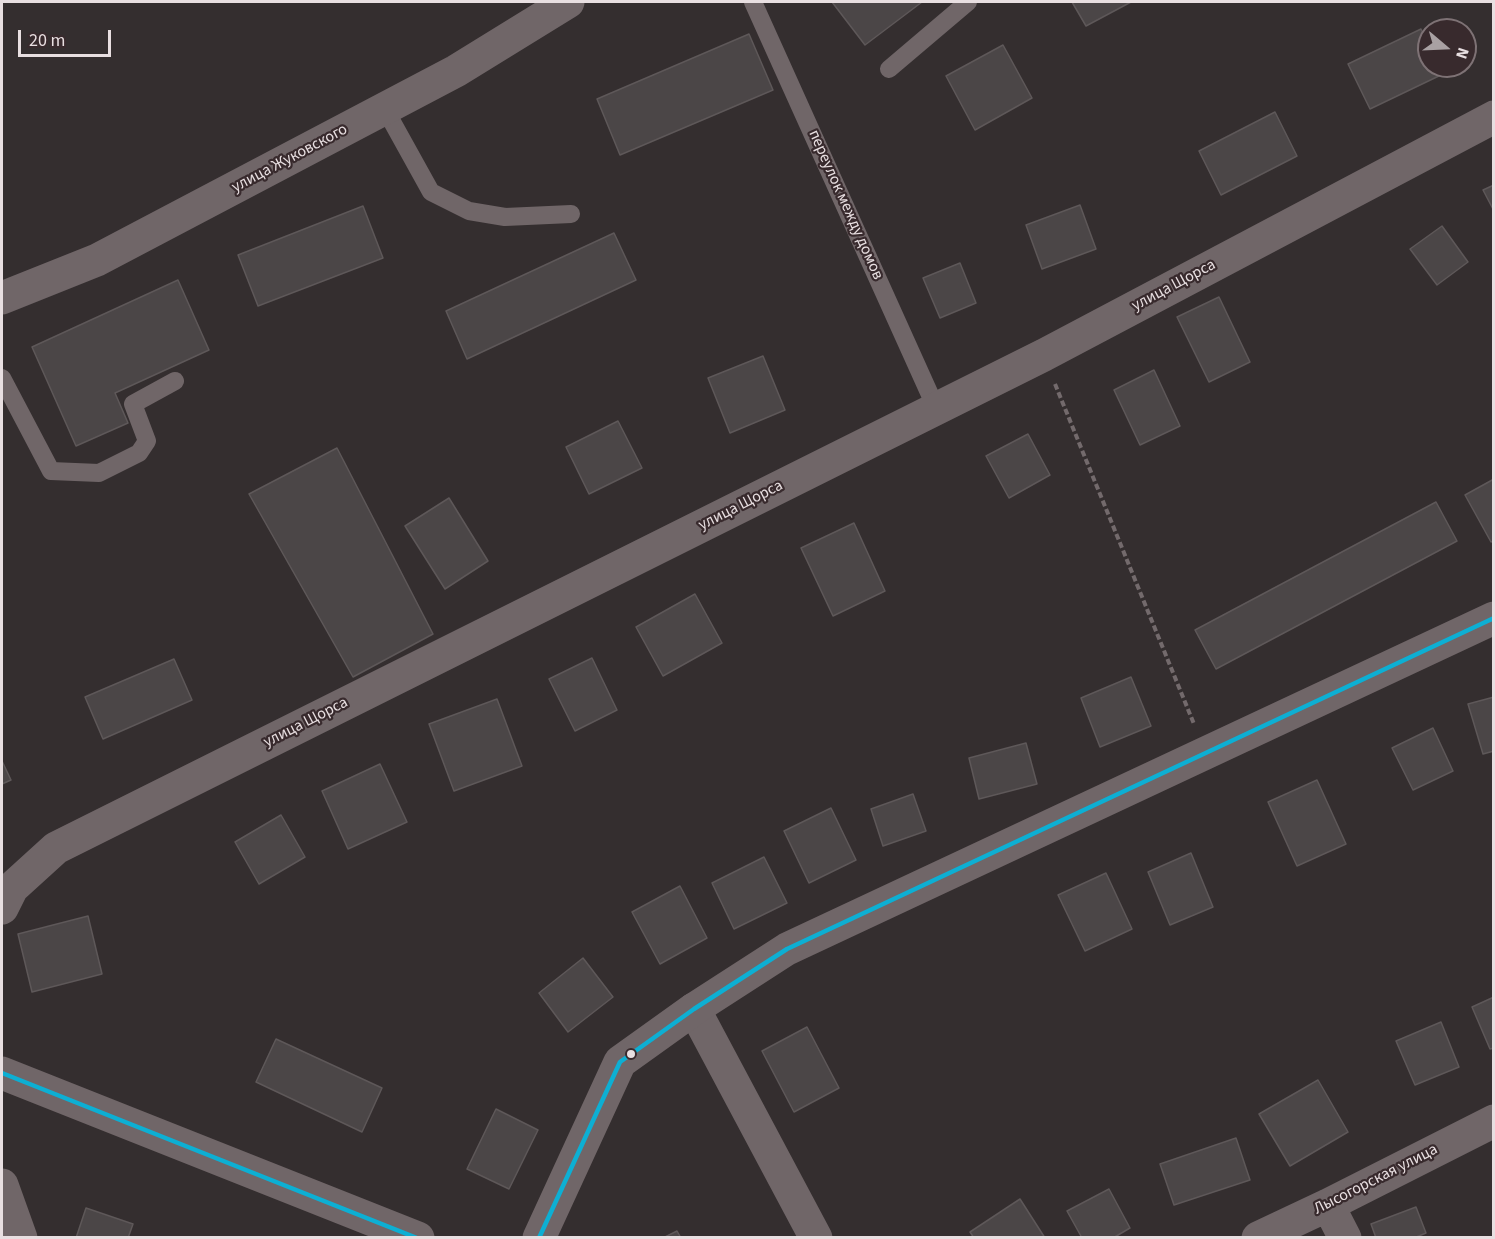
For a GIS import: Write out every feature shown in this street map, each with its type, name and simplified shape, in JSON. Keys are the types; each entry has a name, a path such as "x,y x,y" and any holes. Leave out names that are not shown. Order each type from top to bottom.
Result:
{"street":[{"name":"улица Жуковского","path":"2,298 97,260 456,71 564,3"},
{"name":"улица Щорса","path":"2,908 12,888 57,848 1044,355 1494,117"},
{"path":"539,1238 620,1062 694,1009 787,949 1494,618"},
{"path":"694,1009 816,1238"},
{"path":"2,1072 417,1238"},
{"name":"Лысогорская улица","path":"1258,1238 1494,1122"},
{"path":"2,1185 21,1238"},
{"path":"1328,1205 1345,1238"}],"lane":[{"name":"переулок между домов","path":"753,2 936,408"},
{"path":"889,69 968,2"},
{"path":"386,108 431,192 469,211 505,217 571,214"},
{"path":"2,378 51,471 99,473 139,453 147,441 133,404 175,381"}],"path":[{"path":"1044,355 1206,754"}],"building":[{"path":"832,2 922,2 865,45"},
{"path":"1072,2 1131,2 1086,26"},
{"path":"1417,31 1417,78 1435,78 1370,109 1348,64"},
{"path":"749,34 773,90 620,155 597,99"},
{"path":"1003,45 1032,98 975,130 946,76"},
{"path":"1275,112 1297,156 1221,195 1199,151"},
{"path":"1494,185 1494,211 1483,190"},
{"path":"1080,205 1096,249 1042,269 1026,225"},
{"path":"363,206 383,258 258,306 238,255"},
{"path":"1442,226 1468,262 1437,285 1410,249"},
{"path":"614,233 636,280 467,359 446,311"},
{"path":"960,263 976,303 940,318 923,278"},
{"path":"178,280 209,350 115,393 128,423 76,446 32,347"},
{"path":"1219,297 1250,362 1209,382 1177,317"},
{"path":"763,356 785,410 730,433 708,378"},
{"path":"1154,370 1180,426 1140,445 1114,390"},
{"path":"618,421 642,468 589,494 566,447"},
{"path":"1028,434 1050,475 1009,498 986,456"},
{"path":"337,448 433,634 353,677 249,494"},
{"path":"1494,479 1494,541 1491,542 1465,495"},
{"path":"449,498 488,561 445,589 405,526"},
{"path":"1436,502 1457,541 1216,669 1195,630"},
{"path":"854,523 885,591 833,616 801,548"},
{"path":"695,594 722,643 663,676 636,627"},
{"path":"592,658 617,710 575,731 549,679"},
{"path":"174,659 192,700 103,739 85,697"},
{"path":"1131,677 1151,726 1100,747 1081,698"},
{"path":"1494,697 1494,751 1483,754 1468,704"},
{"path":"497,699 522,766 454,791 429,724"},
{"path":"1433,728 1453,771 1413,790 1392,748"},
{"path":"1026,743 1037,784 979,799 969,758"},
{"path":"2,761 11,780 2,784"},
{"path":"380,764 407,822 348,849 322,791"},
{"path":"1317,780 1346,844 1297,866 1268,802"},
{"path":"913,794 926,831 883,846 871,809"},
{"path":"831,808 856,860 809,883 784,831"},
{"path":"281,815 305,857 259,884 235,842"},
{"path":"1191,853 1213,907 1170,925 1148,872"},
{"path":"764,857 787,903 734,929 712,883"},
{"path":"1106,873 1132,929 1085,951 1058,895"},
{"path":"680,886 707,938 660,964 632,912"},
{"path":"88,916 102,974 32,992 18,934"},
{"path":"583,958 613,997 568,1032 539,993"},
{"path":"1494,997 1494,1048 1490,1049 1472,1007"},
{"path":"1441,1022 1459,1067 1415,1085 1396,1041"},
{"path":"807,1027 839,1088 794,1112 762,1051"},
{"path":"276,1039 382,1088 362,1132 256,1082"},
{"path":"1318,1080 1348,1132 1290,1166 1259,1114"},
{"path":"496,1109 538,1130 509,1189 467,1169"},
{"path":"1236,1138 1250,1180 1174,1205 1160,1164"},
{"path":"1109,1189 1130,1228 1113,1238 1082,1238 1067,1211"},
{"path":"1020,1199 1045,1238 974,1238 970,1232"},
{"path":"1416,1207 1426,1233 1414,1238 1376,1238 1371,1224"},
{"path":"86,1208 133,1224 128,1238 76,1238"},
{"path":"677,1231 681,1238 663,1238"}],"transit line":[{"path":"539,1238 620,1062 694,1009 787,949 1494,618"},
{"path":"2,1073 417,1238"}]}
